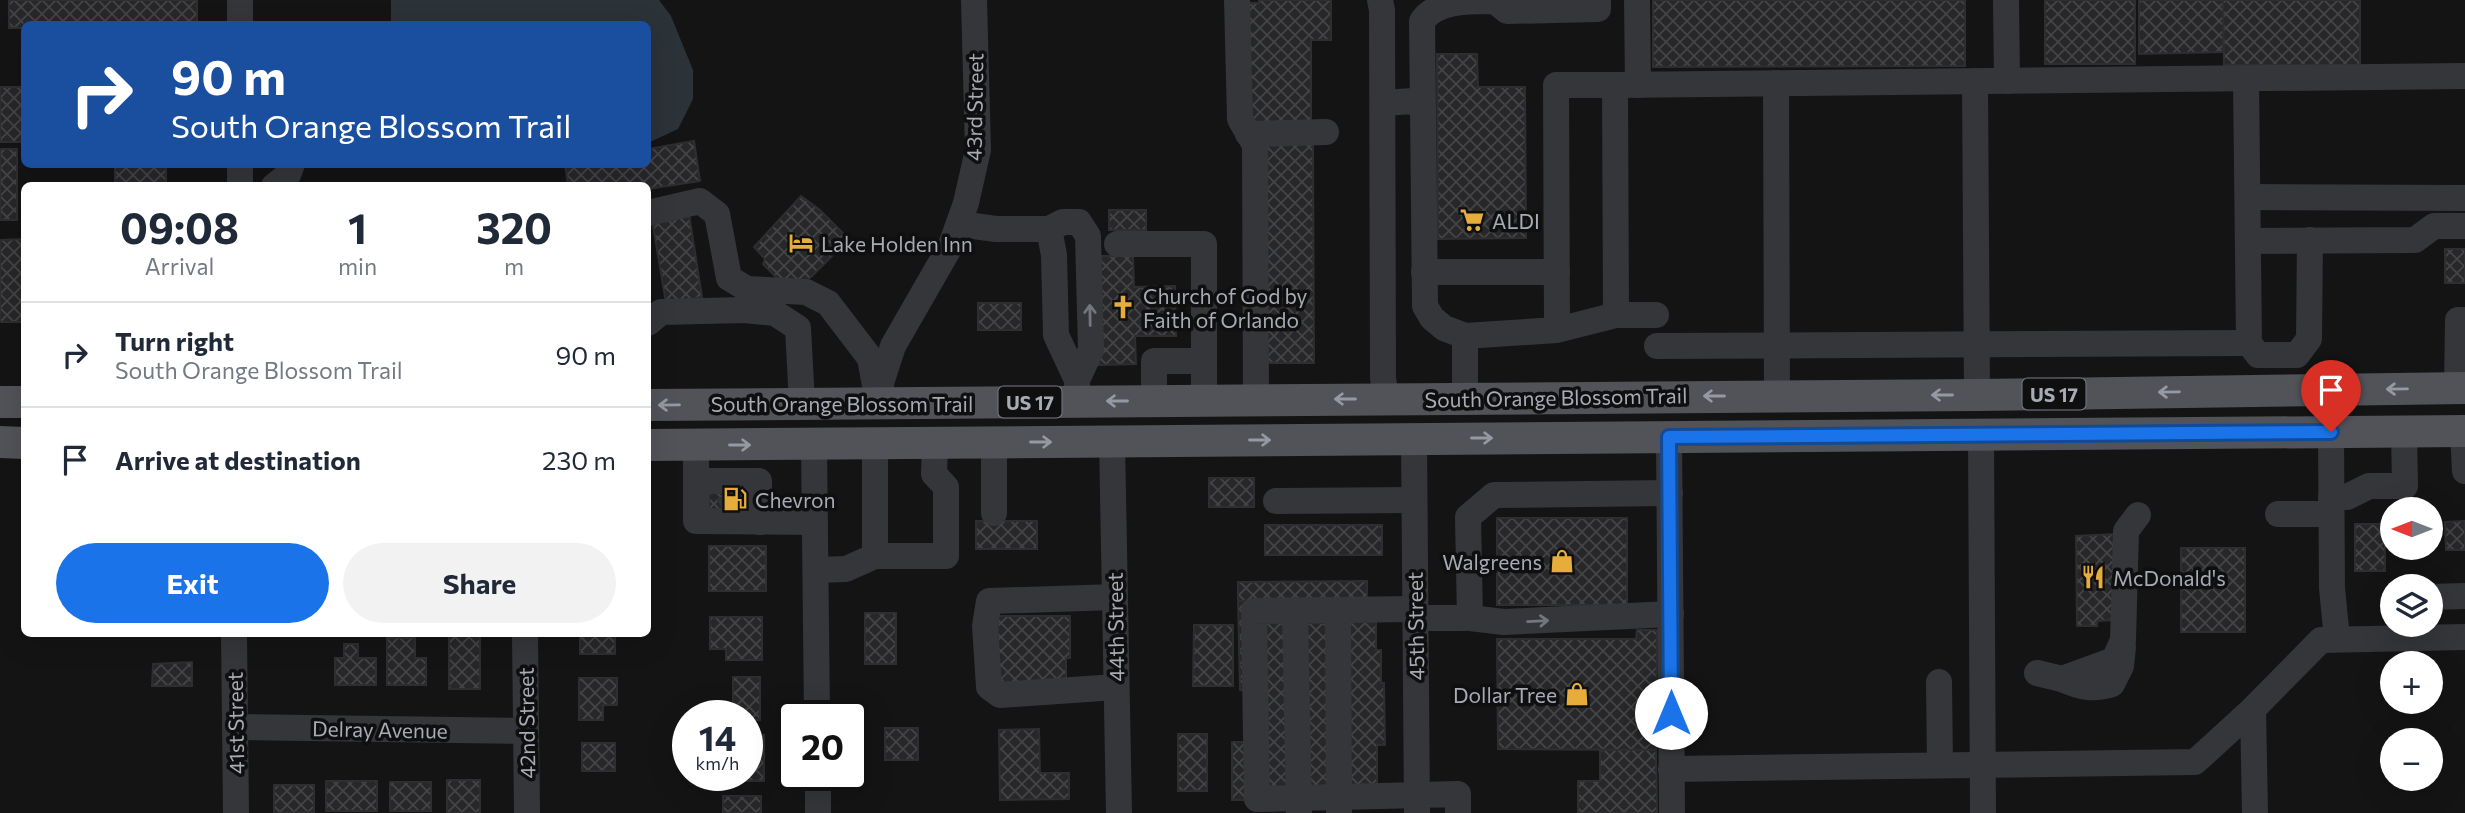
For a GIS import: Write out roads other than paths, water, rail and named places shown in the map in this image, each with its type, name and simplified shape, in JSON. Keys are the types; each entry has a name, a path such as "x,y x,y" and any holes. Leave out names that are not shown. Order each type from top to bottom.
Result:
{"main road":[{"name":"South Orange Blossom Trail","path":"651,405 878,403 1077,391 1154,401 1978,395 2461,388"},
{"path":"1414,438 1446,420 1532,397"},
{"path":"1314,439 1353,430 1374,418 1386,399"},
{"path":"0,402 21,402"},
{"name":"South Orange Blossom Trail","path":"651,444 2464,431"},
{"path":"0,442 21,443"}],"street":[{"path":"240,0 240,21"},
{"name":"43rd Street","path":"878,403 893,346 951,245 966,204 978,150 974,0"},
{"path":"1237,0 1240,119 1255,145 1256,400"},
{"path":"1380,0 1383,103 1383,378 1386,399"},
{"path":"1598,0 1598,9 1545,5 1507,11 1496,0 1446,1 1429,8 1422,21 1425,306 1432,318 1444,328 1465,336 1558,330 1616,315 1656,315"},
{"path":"1616,315 1627,85 1637,0"},
{"path":"2006,0 2007,81"},
{"path":"1558,330 1556,85 2465,76"},
{"path":"2246,78 2249,343 2258,355 2297,355 2309,339 2310,240"},
{"path":"1975,81 1978,395"},
{"path":"1776,83 1777,396"},
{"path":"1383,103 1413,102 1423,110"},
{"path":"1248,134 1326,132"},
{"path":"279,182 288,175 291,168"},
{"path":"2248,197 2465,198"},
{"path":"651,212 700,201 717,214 729,278 747,289 806,292 828,303 866,352 878,403"},
{"path":"959,224 996,229 1049,229 1063,222 1079,222 1088,236 1091,350 1077,391"},
{"path":"2248,241 2415,240 2434,226 2465,226"},
{"path":"1049,229 1054,255 1056,335 1077,391"},
{"path":"1117,244 1203,244 1204,400"},
{"path":"1424,272 1557,272"},
{"path":"651,320 661,312 744,310 775,313 798,328 802,403"},
{"path":"2461,388 2462,325"},
{"path":"1465,336 1465,398"},
{"path":"1657,346 2249,343"},
{"path":"1154,401 1154,361 1204,361"},
{"path":"2464,431 2465,471"},
{"path":"2331,432 2340,588 2337,639"},
{"path":"2278,514 2337,503 2369,486 2405,486 2404,432"},
{"path":"1981,436 1983,813"},
{"path":"1669,437 1672,813"},
{"name":"45th Street","path":"1414,438 1417,804"},
{"name":"44th Street","path":"1112,441 1119,813"},
{"path":"994,442 994,513"},
{"path":"816,570 846,569 875,556 946,556 937,503 935,443"},
{"path":"814,444 817,700"},
{"path":"875,444 875,556"},
{"path":"696,445 732,502 815,522"},
{"path":"1470,618 1468,517 1493,495 1670,494"},
{"path":"1276,501 1414,500"},
{"path":"2049,676 2085,673 2114,660 2123,640 2126,531 2138,515"},
{"path":"2443,597 2465,596"},
{"path":"1115,597 989,601 985,625 989,687 1000,695 1116,687"},
{"path":"1295,610 1298,806"},
{"path":"1338,610 1339,805"},
{"path":"1458,813 1458,794 1417,804 1298,806 1257,799 1254,611 1415,613 1504,622 1671,614"},
{"name":"41st Street","path":"234,637 236,813"},
{"name":"42nd Street","path":"525,637 527,813"},
{"path":"1671,769 2195,762 2253,709 2321,640 2465,637"},
{"path":"1939,682 1940,765"},
{"path":"2253,709 2255,813"},
{"name":"Delray Avenue","path":"235,727 526,731"},
{"path":"818,791 818,813"}],"tunnel":[{"path":"728,493 739,513"}],"place":[{"name":"ALDI","path":"1472,220"},
{"name":"Lake Holden Inn","path":"801,243"},
{"name":"Church of God by Faith of Orlando","path":"1123,307"},
{"name":"Chevron","path":"735,499"},
{"name":"Walgreens","path":"1562,561"},
{"name":"McDonald's","path":"2093,577"},
{"name":"Dollar Tree","path":"1577,694"}]}
